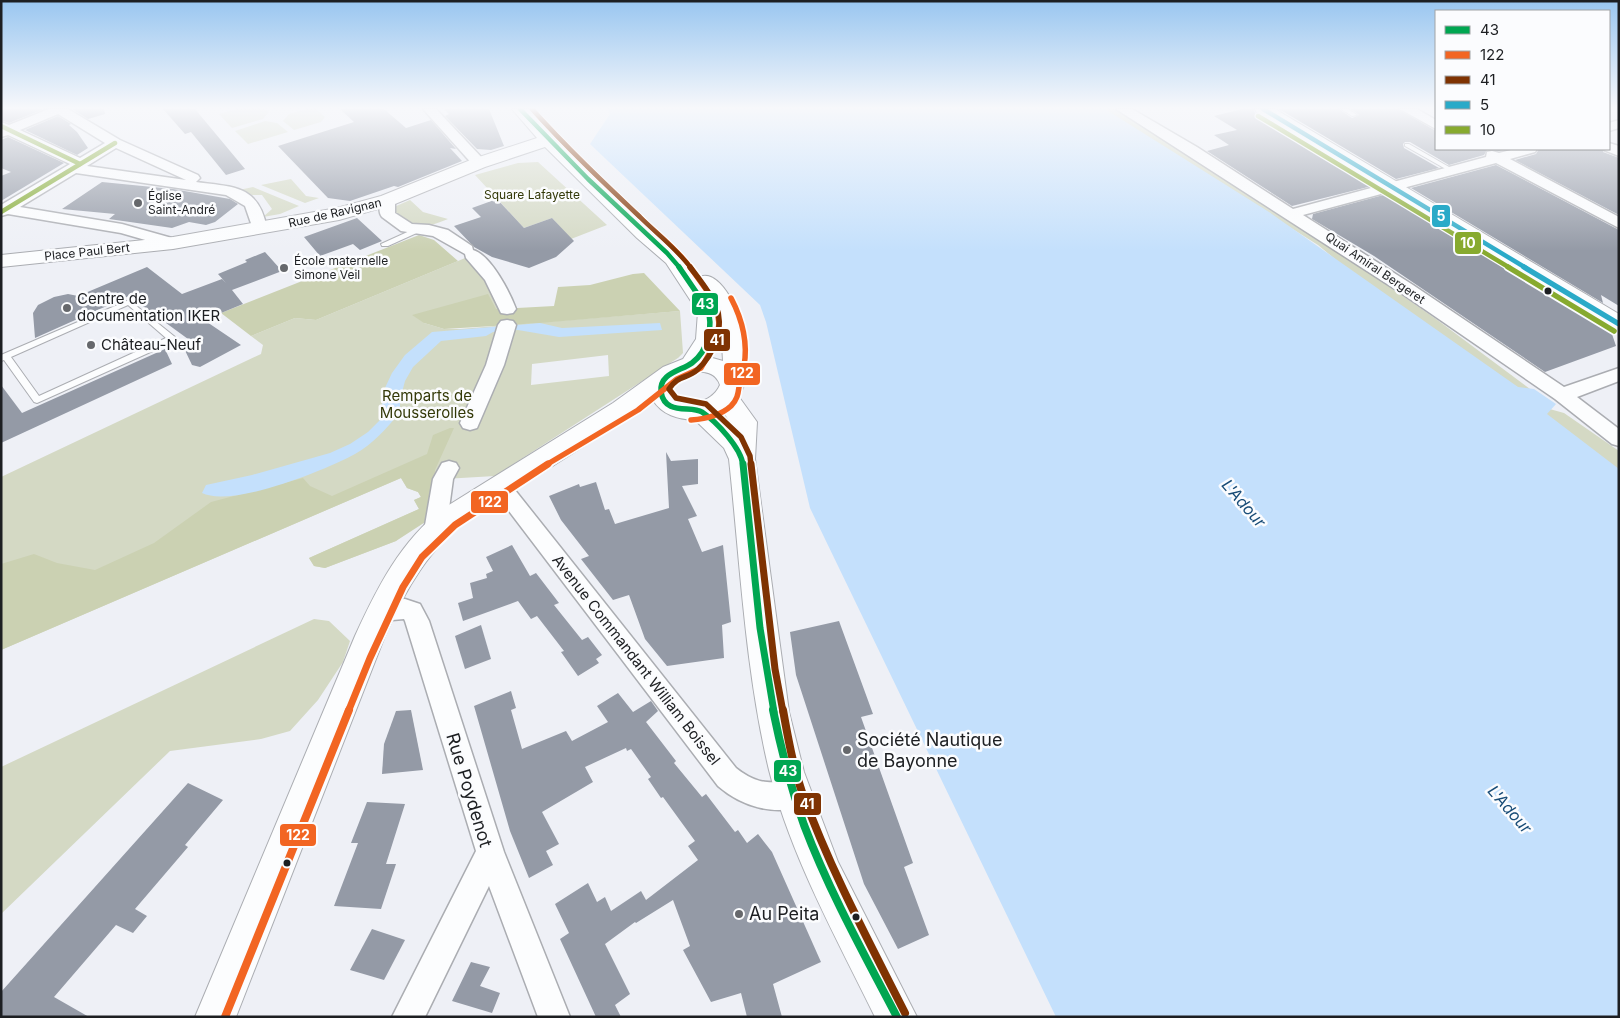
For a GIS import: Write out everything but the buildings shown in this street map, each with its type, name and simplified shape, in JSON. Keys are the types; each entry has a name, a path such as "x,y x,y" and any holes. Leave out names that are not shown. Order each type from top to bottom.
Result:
{"main road":[{"name":"Rue de Ravignan","path":"173,243 339,214 388,200 498,157"},
{"path":"565,157 644,234 674,259 688,281 704,300 709,312 708,339 702,352 691,364"},
{"path":"1342,157 1619,324"},
{"name":"Place Paul Bert","path":"1,261 173,243"},
{"path":"633,403 701,411 715,406 728,389 736,363 731,319 728,309 714,290 694,270 687,264 674,259"},
{"path":"215,1017 329,735 382,611 395,583 415,552 435,530 527,467 633,403 672,371 691,364 701,364 720,369 744,422 742,459 773,712 795,796 825,876 897,1017"},
{"path":"664,378 661,384 662,396 671,406"},
{"path":"701,411 734,443 742,459"}],"street":[{"path":"58,157 77,166 229,190 248,198 256,208 259,229"},
{"path":"4,211 93,157"},
{"path":"145,157 218,189"},
{"path":"473,157 479,163"},
{"name":"Quai Amiral Bergeret","path":"1202,157 1407,289 1562,396 1619,439"},
{"path":"1495,157 1619,223"},
{"path":"1292,214 1503,157"},
{"path":"388,200 387,214 400,226 417,231 439,232 452,237 488,272 502,292 506,322 495,365 470,423"},
{"path":"4,211 122,229 173,243"},
{"path":"1562,396 1619,374"},
{"path":"435,530 444,479 449,468"},
{"name":"Avenue Commandant William Boissel","path":"500,485 727,776 740,788 754,794 771,798 795,796"},
{"name":"Rue Poydenot","path":"382,611 406,609 412,611 417,621 490,852 408,1017"},
{"path":"490,852 554,1017"}],"lane":[{"path":"1428,157 1453,171"},
{"path":"385,244 417,231"},
{"path":"129,302 172,339 37,400 4,357 129,302"}],"green space":[{"path":"1178,157 1191,157 1322,240 1436,319 1530,389 1521,389 1505,380 1347,269 1318,245"},
{"name":"Square Lafayette","path":"538,162 607,225 571,239 552,218 524,228 475,175 518,163"},
{"path":"291,179 306,196 319,198 305,203 261,185"},
{"path":"253,187 299,206 280,214 263,217 272,209 262,195 252,195 239,190"},
{"path":"410,200 423,212 448,219 430,225 419,226 413,225 391,213 394,207"},
{"path":"419,235 434,240 458,261 316,320 295,318 251,336 221,313"},
{"name":"Remparts de Mousserolles","path":"470,256 476,262 502,309 424,323 444,329 460,329 680,311 683,353 495,476 444,479 396,541 325,568 314,566 309,558 419,509 414,500 421,497 418,492 407,488 401,478 1,650 1,477 261,354 263,345 251,336 295,318 316,320","holes":["608,355 609,376 531,385 532,364"]},
{"path":"644,273 680,311 444,329 424,323 412,315 488,294 496,309 554,306 558,287 590,285"},
{"path":"1546,408 1564,413 1619,451 1619,473 1546,417"},
{"path":"454,428 435,470 433,517 396,541 325,568 314,566 309,558 419,509 414,500 421,497 418,492 407,488 401,478 1,650 1,564 34,554 57,563 95,570 154,543 211,502 303,478 310,486 332,496 427,454 433,435"},
{"path":"314,619 329,621 350,641 343,662 318,700 290,731 261,739 170,751 1,914 1,767"}],"water":[{"name":"L'Adour","path":"603,157 1181,157 1269,212 1518,387 1534,389 1556,404 1547,414 1619,469 1619,1017 1056,1017 810,508 766,322 760,305"},
{"path":"540,323 562,328 660,323 662,330 559,337 518,330 493,332 486,336 441,341 413,367 405,381 400,400 400,412 362,450 323,469 279,485 234,495 216,496 202,493 206,485 252,475 330,453 350,444 368,432 380,420 384,390 392,373 405,355 432,332"}],"transit line":[{"path":"64,157 80,164"},
{"path":"1,212 93,157"},
{"name":"43","path":"566,157 635,225 674,260 710,315 710,330 702,352 692,363 674,371 665,379 661,387 662,395 667,403 674,408 701,411 734,443 742,459 766,670 783,753 794,794 827,880 897,1017"},
{"name":"122","path":"225,1017 370,658 403,587 422,557 455,525 532,474 638,410 677,379 701,368 716,342 719,324 717,309 710,295 681,254 650,227 577,157"},
{"name":"41","path":"577,157 650,227 680,253 717,308 719,324 717,340 709,356 696,371 674,381 669,389 676,398 706,404 741,437 750,456 775,669 791,751 802,791 836,876 905,1013"},
{"name":"10","path":"1325,157 1614,331"},
{"name":"5","path":"1342,157 1619,324"},
{"name":"122","path":"691,420 712,417 724,411 730,407 739,394 745,358 745,340 741,322 731,298"}],"place":[{"name":"Église Saint-André","path":"138,203"},
{"name":"École maternelle Simone Veil","path":"284,268"},
{"name":"Centre de documentation IKER","path":"67,308"},
{"name":"Château-Neuf","path":"91,345"},
{"name":"Société Nautique de Bayonne","path":"847,750"},
{"name":"Au Peita","path":"739,914"}]}
